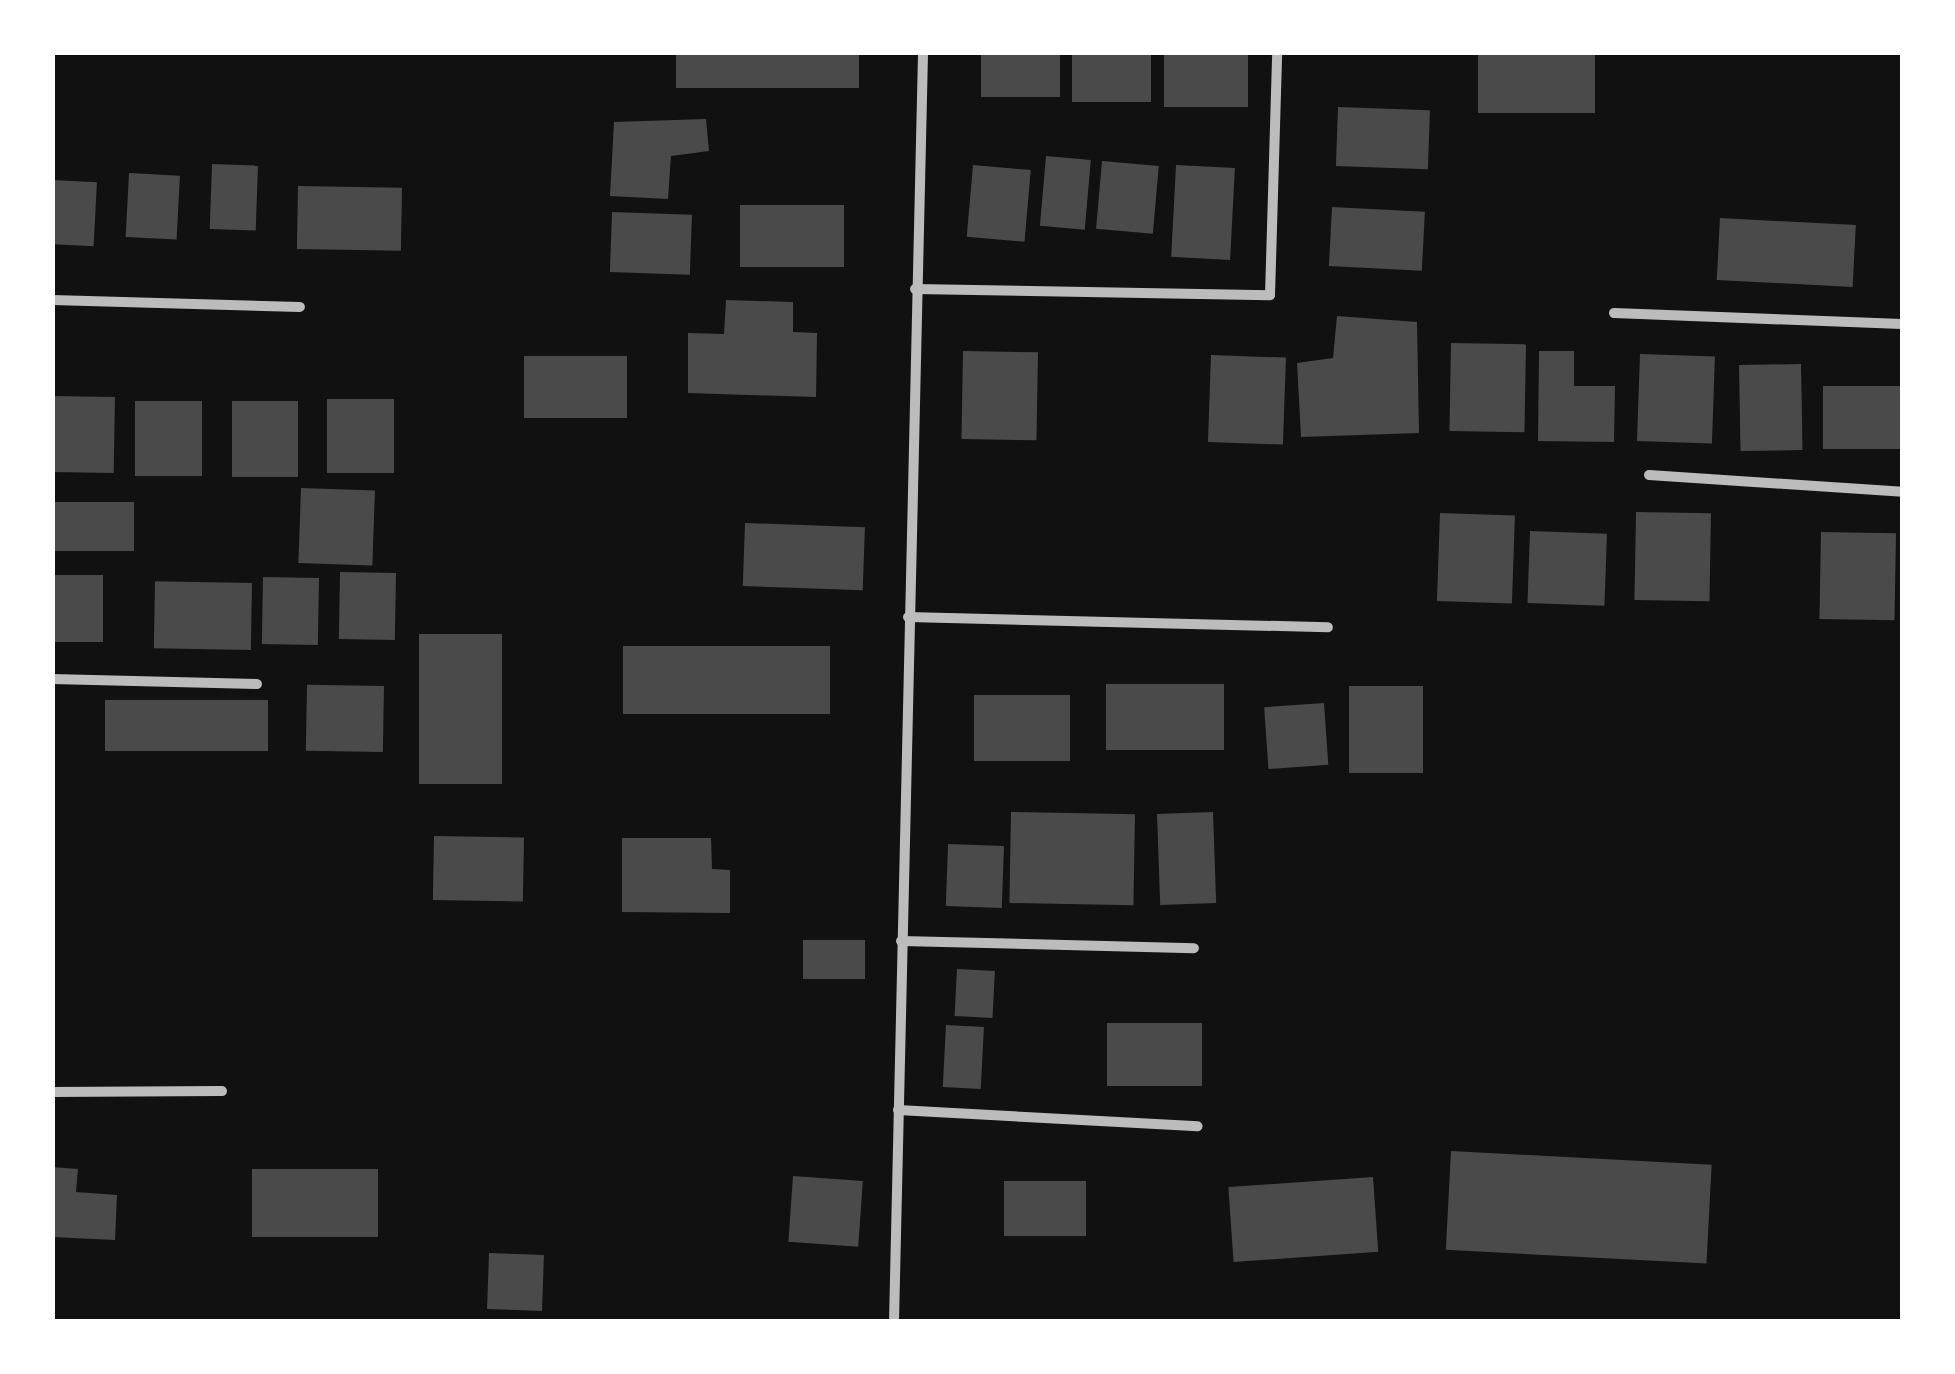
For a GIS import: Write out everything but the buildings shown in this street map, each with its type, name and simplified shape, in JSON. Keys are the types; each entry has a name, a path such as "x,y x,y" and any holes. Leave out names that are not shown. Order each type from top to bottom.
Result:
{"street":[{"path":"894,1322 923,52"},
{"path":"915,289 1270,295 1278,52"},
{"path":"52,300 300,307"},
{"path":"1614,313 1902,324"},
{"path":"1649,475 1902,492"},
{"path":"908,618 1328,627"},
{"path":"52,679 258,684"},
{"path":"901,940 1194,948"},
{"path":"52,1092 222,1091"},
{"path":"898,1110 1198,1126"}]}
